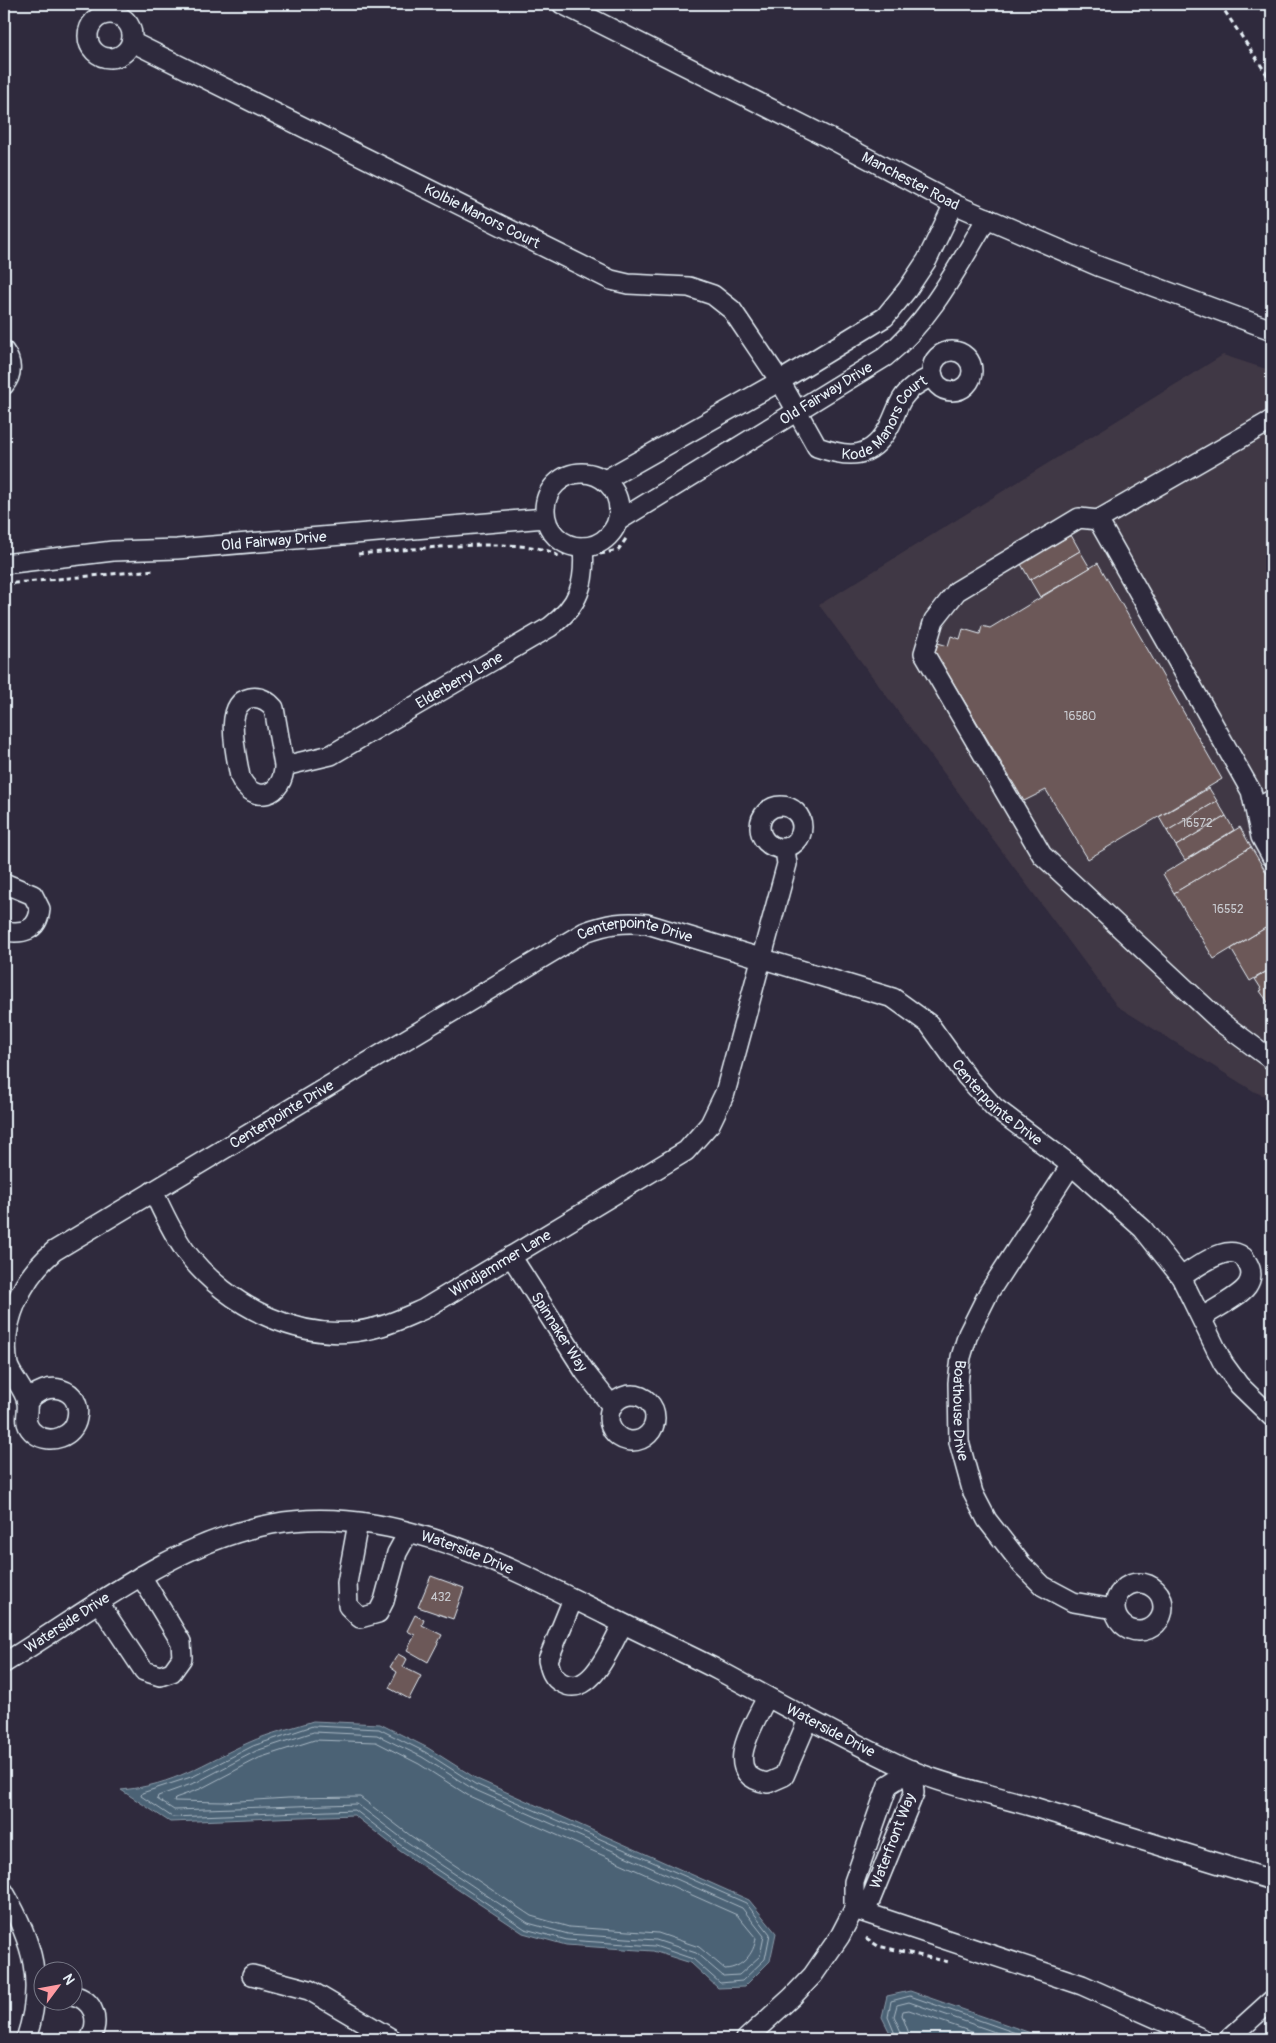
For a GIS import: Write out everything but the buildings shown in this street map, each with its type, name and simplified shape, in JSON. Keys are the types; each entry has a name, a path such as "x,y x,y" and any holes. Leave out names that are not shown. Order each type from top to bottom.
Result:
{"street":[{"name":"Manchester Road","path":"562,4 835,141 954,204 1153,287 1272,330"},
{"name":"Kolbie Manors Court","path":"132,42 611,280 628,284 689,287 714,296 732,310 780,381 795,411"},
{"path":"605,480 780,381 885,318 927,260 954,204"},
{"name":"Old Fairway Drive","path":"584,547 602,542 612,533 618,522 885,357 901,343 937,302 987,218"},
{"path":"4,352 11,367 10,375 4,385"},
{"name":"Kode Manors Court","path":"795,411 817,447 852,456 863,453 877,444 889,427 902,398 918,383 933,376"},
{"path":"1272,420 1098,520 1079,518 957,591 934,620 924,653 1042,855 1222,1023 1272,1060"},
{"path":"584,547 571,546 559,540 550,530 545,518 547,496 554,484 564,477 577,472 594,474 605,480 614,490 619,502 618,522"},
{"name":"Old Fairway Drive","path":"4,564 113,551 177,549 545,518"},
{"path":"1098,520 1251,791 1261,837 1272,856"},
{"name":"Elderberry Lane","path":"284,766 330,755 550,627 573,607 578,596 585,562 584,547"},
{"path":"251,698 262,698 274,708 284,766 284,778 281,785 268,794 255,794 243,784 240,777 233,725 238,706 243,701 251,698"},
{"path":"1255,809 1272,800"},
{"name":"Windjammer Lane","path":"153,1191 186,1252 224,1289 246,1305 272,1319 313,1331 344,1332 373,1329 396,1322 424,1309 686,1151 710,1124 726,1093 787,864 785,849"},
{"path":"4,883 33,895 40,909 35,925 29,930 22,933 4,931"},
{"name":"Centerpointe Drive","path":"28,1403 8,1366 5,1342 14,1302 23,1283 39,1264 54,1251 585,932 614,923 627,922 647,924 893,998 910,1008 929,1024 967,1077 989,1102 1011,1122 1071,1165 1143,1229 1181,1277 1223,1363 1238,1385 1272,1417"},
{"name":"Boathouse Drive","path":"1071,1165 982,1305 968,1334 958,1384 957,1414 959,1442 973,1493 987,1520 1022,1565 1043,1586 1073,1602 1114,1609"},
{"path":"1181,1277 1229,1252 1236,1253 1248,1262 1251,1272 1248,1286 1202,1318"},
{"name":"Spinnaker Way","path":"511,1256 585,1372 611,1405"},
{"name":"Waterside Drive","path":"4,1663 141,1576 208,1541 274,1524 333,1520 358,1522 468,1550 573,1599 767,1697 808,1720 912,1770 1272,1880"},
{"name":"Waterside Drive","path":"358,1522 347,1583 348,1606 360,1618 378,1613 384,1601 395,1560 408,1534"},
{"path":"99,1603 144,1671 160,1676 172,1672 182,1658 181,1642 141,1576"},
{"path":"573,1599 550,1651 548,1660 554,1676 566,1685 575,1686 591,1679 623,1624"},
{"path":"767,1697 742,1754 745,1770 752,1778 768,1783 784,1776 808,1720"},
{"name":"Waterfront Way","path":"746,2039 813,1975 840,1936 854,1909 854,1882 888,1785 912,1770 914,1793 869,1903 854,1909"},
{"path":"4,1892 18,1916 33,1960"},
{"path":"854,1909 1082,1985 1202,2039"},
{"path":"252,1975 309,1990 392,2039"},
{"path":"82,2000 88,2003 94,2010 95,2030 90,2039"},
{"path":"1229,2039 1272,2000"},
{"path":"26,2039 35,2010"}],"path":[{"path":"4,7 10,4"},
{"path":"1220,4 1272,82"},
{"path":"351,554 511,546 538,547 550,550 558,556"},
{"path":"4,584 160,569"},
{"path":"779,2036 784,2039"}],"shaded area":[{"path":"1223,355 1272,371 1272,1099 1255,1092 1117,1006 819,605"}],"water":[{"path":"313,1721 380,1724 428,1748 477,1779 749,1900 776,1933 770,1961 744,1987 718,1988 691,1963 653,1951 566,1945 523,1933 400,1851 354,1815 170,1822 121,1790 173,1778 258,1739"},
{"path":"910,1991 1048,2039 893,2039 882,2017 887,1996"}]}
